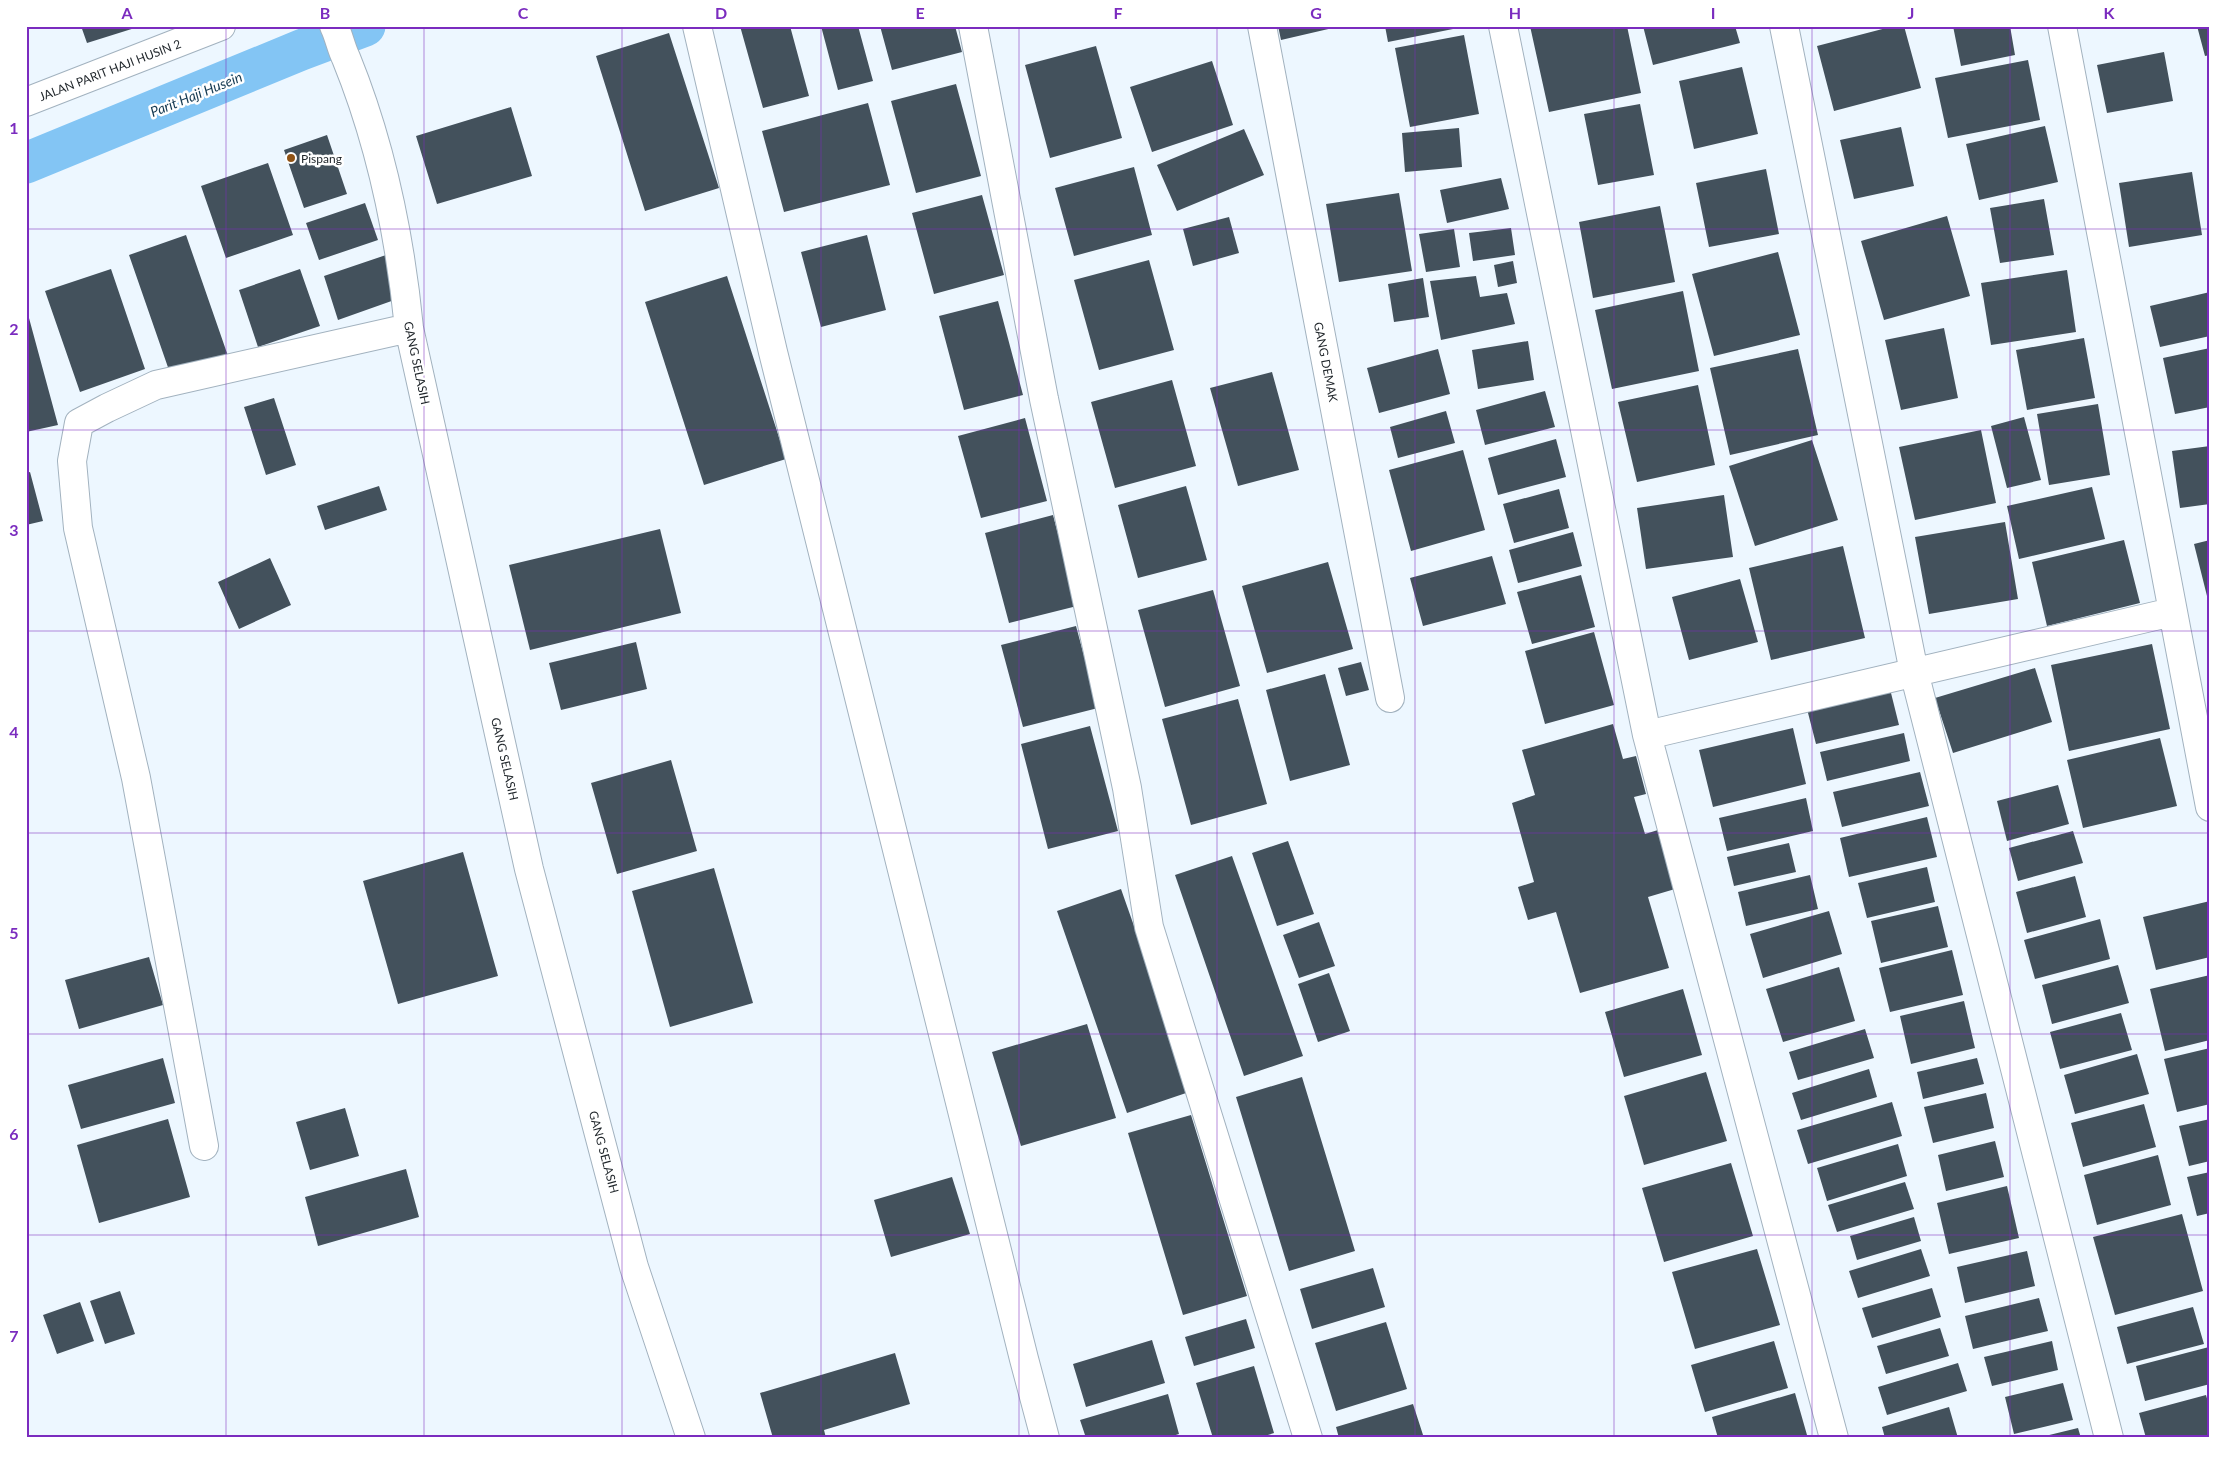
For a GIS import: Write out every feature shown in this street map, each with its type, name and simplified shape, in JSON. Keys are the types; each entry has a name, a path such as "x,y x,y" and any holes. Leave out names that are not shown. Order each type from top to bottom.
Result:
{"street":[{"name":"JALAN PARIT HAJI HUSIN 2","path":"26,102 194,31 221,26"},
{"name":"GANG SELASIH","path":"334,26 366,108 380,164 403,268 409,328 530,868 634,1267 691,1438"},
{"path":"697,26 773,352 1043,1428"},
{"path":"973,26 1044,399 1127,788 1149,927 1308,1438"},
{"name":"GANG DEMAK","path":"1262,26 1390,698"},
{"path":"1503,26 1647,735 1834,1438"},
{"path":"1784,26 1914,672 2108,1438"},
{"path":"2062,26 2210,807"},
{"path":"204,1146 136,778 78,528 72,461 79,423 156,385 409,328"},
{"path":"1647,735 2172,612"}],"building":[{"path":"81,26 138,26 138,27 87,43"},
{"path":"740,26 790,26 809,96 763,108"},
{"path":"821,26 858,26 873,81 838,90"},
{"path":"880,26 955,26 962,52 892,70"},
{"path":"1278,26 1336,26 1337,27 1281,40"},
{"path":"1385,26 1463,26 1463,27 1388,42"},
{"path":"1530,26 1627,26 1641,93 1549,112"},
{"path":"1643,26 1735,26 1740,43 1653,65"},
{"path":"1894,26 1904,26 1921,88 1834,111 1817,46"},
{"path":"1953,26 2010,26 2015,55 1961,66"},
{"path":"2197,26 2210,26 2210,55 2205,56"},
{"path":"669,33 719,188 645,211 596,56"},
{"path":"1464,35 1479,114 1410,127 1395,48"},
{"path":"1096,46 1122,138 1050,158 1025,65"},
{"path":"2164,52 2173,101 2107,113 2097,65"},
{"path":"2028,60 2040,120 1948,138 1935,78"},
{"path":"1212,61 1233,125 1152,152 1130,87"},
{"path":"1742,67 1758,134 1694,149 1679,81"},
{"path":"956,84 981,176 916,193 891,101"},
{"path":"868,103 890,185 784,212 762,131"},
{"path":"1640,104 1654,175 1598,185 1584,114"},
{"path":"511,107 532,176 437,204 416,136"},
{"path":"2045,126 2058,182 1979,200 1966,144"},
{"path":"1901,127 1914,186 1854,199 1840,140"},
{"path":"1459,128 1462,167 1405,172 1402,133"},
{"path":"1244,129 1264,175 1177,211 1157,165"},
{"path":"327,135 347,194 304,208 284,150"},
{"path":"268,163 293,235 226,258 201,186"},
{"path":"1134,167 1152,235 1074,256 1055,188"},
{"path":"1766,169 1779,234 1709,247 1696,183"},
{"path":"2192,172 2202,235 2129,247 2119,183"},
{"path":"1501,178 1509,209 1447,223 1440,190"},
{"path":"1399,193 1412,271 1339,282 1326,204"},
{"path":"982,195 1004,275 934,294 912,213"},
{"path":"2044,199 2054,255 2000,263 1990,208"},
{"path":"365,203 378,240 319,260 306,223"},
{"path":"1660,206 1675,282 1593,298 1579,222"},
{"path":"1947,216 1970,296 1884,320 1861,241"},
{"path":"1229,217 1239,253 1193,266 1183,229"},
{"path":"1511,228 1515,255 1473,261 1469,233"},
{"path":"1454,229 1460,267 1426,272 1419,234"},
{"path":"186,235 228,356 171,376 129,255"},
{"path":"867,235 886,310 821,327 801,252"},
{"path":"1778,252 1800,335 1714,356 1692,274"},
{"path":"386,255 400,298 338,320 324,276"},
{"path":"1149,260 1174,350 1099,370 1074,280"},
{"path":"1513,261 1517,283 1498,287 1494,265"},
{"path":"111,269 145,369 80,392 45,291"},
{"path":"300,269 320,326 258,347 239,290"},
{"path":"2067,270 2076,332 1991,345 1981,283"},
{"path":"727,276 786,459 704,485 645,302"},
{"path":"1476,276 1480,297 1507,293 1515,324 1441,340 1430,281"},
{"path":"1423,278 1429,317 1394,322 1388,284"},
{"path":"1683,291 1699,371 1612,389 1595,310"},
{"path":"2210,292 2210,336 2160,347 2150,306"},
{"path":"998,301 1023,395 964,410 939,316"},
{"path":"26,307 58,425 26,432"},
{"path":"1944,328 1958,398 1901,410 1885,340"},
{"path":"2084,338 2095,398 2027,410 2016,350"},
{"path":"1528,341 1534,380 1478,389 1472,350"},
{"path":"2210,348 2210,407 2175,414 2163,358"},
{"path":"1438,349 1450,394 1379,413 1367,368"},
{"path":"1798,349 1818,435 1730,455 1710,368"},
{"path":"1272,372 1299,470 1238,486 1210,388"},
{"path":"1172,380 1196,466 1115,488 1091,402"},
{"path":"1698,385 1715,465 1637,482 1618,402"},
{"path":"1545,391 1555,427 1485,445 1476,410"},
{"path":"274,398 296,465 266,475 244,407"},
{"path":"2098,404 2110,475 2049,485 2037,414"},
{"path":"1446,411 1455,443 1398,458 1390,427"},
{"path":"2024,417 2041,480 2007,488 1991,426"},
{"path":"1025,418 1047,501 981,518 958,436"},
{"path":"1981,430 1996,503 1915,520 1899,447"},
{"path":"1556,439 1566,477 1498,495 1488,458"},
{"path":"1812,440 1838,520 1755,546 1729,466"},
{"path":"2210,446 2210,504 2180,508 2172,451"},
{"path":"1463,450 1485,530 1411,551 1389,470"},
{"path":"30,472 43,521 26,525 26,473"},
{"path":"379,486 387,510 325,530 317,506"},
{"path":"1186,486 1207,560 1138,578 1118,505"},
{"path":"2092,487 2105,539 2019,559 2007,506"},
{"path":"1559,489 1569,528 1514,543 1503,504"},
{"path":"1724,495 1733,557 1646,569 1637,508"},
{"path":"1053,515 1077,606 1009,623 985,533"},
{"path":"2005,522 2018,599 1929,614 1915,537"},
{"path":"660,529 681,613 530,650 509,565"},
{"path":"1573,532 1582,566 1518,583 1509,550"},
{"path":"2124,540 2140,603 2047,626 2032,562"},
{"path":"2210,540 2210,603 2209,604 2194,544"},
{"path":"1843,546 1865,638 1771,660 1749,568"},
{"path":"1492,556 1506,604 1423,626 1410,578"},
{"path":"270,558 291,605 239,629 218,582"},
{"path":"1328,562 1353,649 1267,673 1242,586"},
{"path":"1581,575 1595,627 1532,644 1517,592"},
{"path":"1740,579 1758,642 1689,660 1672,597"},
{"path":"1213,590 1240,686 1165,707 1138,610"},
{"path":"1076,626 1098,708 1023,727 1001,645"},
{"path":"1594,632 1614,705 1545,724 1525,651"},
{"path":"636,642 647,689 561,710 549,663"},
{"path":"2152,644 2170,729 2069,751 2051,665"},
{"path":"1361,662 1369,690 1346,696 1338,668"},
{"path":"2035,668 2052,722 1953,753 1935,698"},
{"path":"1325,674 1350,765 1290,781 1266,690"},
{"path":"1890,689 1899,725 1816,744 1807,709"},
{"path":"1238,699 1267,804 1191,825 1162,719"},
{"path":"1613,724 1623,759 1636,756 1646,794 1634,797 1645,834 1658,830 1675,889 1648,897 1669,968 1580,993 1556,912 1528,920 1518,887 1534,882 1512,803 1535,795 1522,750"},
{"path":"1090,726 1118,831 1048,849 1021,744"},
{"path":"1793,728 1806,784 1713,807 1699,750"},
{"path":"1904,733 1910,761 1827,781 1820,752"},
{"path":"2160,738 2177,806 2083,828 2067,760"},
{"path":"671,760 697,851 617,874 591,783"},
{"path":"1920,772 1929,806 1842,827 1833,792"},
{"path":"2058,785 2069,824 2007,841 1997,801"},
{"path":"1806,798 1813,831 1727,851 1719,818"},
{"path":"1927,817 1937,857 1849,877 1840,838"},
{"path":"2073,831 2083,863 2018,881 2009,848"},
{"path":"1288,841 1314,914 1277,926 1252,853"},
{"path":"1789,843 1796,872 1734,886 1727,857"},
{"path":"463,852 498,976 398,1004 363,881"},
{"path":"1232,856 1303,1056 1244,1076 1175,875"},
{"path":"1927,867 1935,902 1867,918 1858,883"},
{"path":"714,868 753,1003 670,1027 632,891"},
{"path":"1810,875 1818,909 1746,926 1738,892"},
{"path":"2075,876 2086,917 2027,933 2016,892"},
{"path":"1121,889 1192,1091 1127,1113 1057,911"},
{"path":"2210,901 2210,957 2156,970 2143,917"},
{"path":"1938,906 1948,947 1881,963 1871,921"},
{"path":"1829,911 1842,954 1763,978 1750,934"},
{"path":"2100,919 2110,959 2035,979 2024,940"},
{"path":"1319,922 1335,966 1299,978 1283,935"},
{"path":"1952,950 1963,995 1890,1012 1879,968"},
{"path":"149,957 163,1005 79,1029 65,980"},
{"path":"2118,965 2129,1003 2052,1024 2042,985"},
{"path":"1839,967 1855,1021 1783,1042 1766,989"},
{"path":"1329,973 1350,1031 1318,1042 1298,984"},
{"path":"2210,975 2210,1040 2165,1051 2150,989"},
{"path":"1683,989 1702,1055 1624,1077 1605,1012"},
{"path":"1964,1001 1975,1048 1911,1064 1900,1016"},
{"path":"2121,1013 2132,1050 2060,1069 2050,1032"},
{"path":"1087,1024 1116,1118 1021,1146 992,1052"},
{"path":"1865,1029 1874,1058 1798,1080 1789,1052"},
{"path":"2210,1048 2210,1104 2177,1112 2164,1059"},
{"path":"2137,1054 2149,1094 2075,1114 2064,1075"},
{"path":"163,1058 175,1103 81,1129 68,1085"},
{"path":"1977,1058 1984,1084 1923,1099 1917,1072"},
{"path":"1869,1069 1877,1097 1801,1120 1792,1093"},
{"path":"1706,1072 1727,1141 1644,1165 1624,1096"},
{"path":"1302,1077 1355,1251 1289,1271 1236,1097"},
{"path":"1986,1093 1994,1128 1933,1143 1924,1107"},
{"path":"1892,1102 1902,1136 1808,1164 1797,1130"},
{"path":"2144,1104 2156,1147 2083,1167 2071,1123"},
{"path":"345,1108 359,1156 310,1170 296,1122"},
{"path":"1191,1115 1247,1296 1183,1315 1128,1133"},
{"path":"168,1119 190,1197 99,1223 77,1145"},
{"path":"2210,1119 2210,1161 2189,1166 2179,1126"},
{"path":"1995,1141 2004,1177 1946,1191 1938,1155"},
{"path":"1898,1144 1907,1176 1827,1201 1817,1168"},
{"path":"2158,1155 2171,1205 2097,1225 2084,1175"},
{"path":"1731,1163 1753,1236 1664,1262 1642,1188"},
{"path":"406,1169 419,1217 318,1246 305,1197"},
{"path":"2210,1172 2210,1213 2197,1216 2187,1177"},
{"path":"952,1177 970,1234 891,1257 874,1200"},
{"path":"1905,1182 1914,1209 1837,1232 1828,1205"},
{"path":"2007,1186 2019,1238 1949,1254 1937,1203"},
{"path":"2182,1214 2203,1291 2115,1315 2093,1237"},
{"path":"1914,1217 1921,1241 1857,1260 1850,1236"},
{"path":"1757,1249 1780,1325 1695,1349 1672,1272"},
{"path":"1921,1249 1930,1276 1858,1298 1849,1271"},
{"path":"2027,1251 2035,1286 1965,1303 1957,1267"},
{"path":"1373,1268 1385,1307 1312,1329 1300,1289"},
{"path":"1932,1288 1941,1317 1872,1338 1862,1308"},
{"path":"120,1291 135,1334 105,1344 90,1301"},
{"path":"2039,1298 2048,1331 1973,1349 1965,1316"},
{"path":"80,1302 94,1341 57,1354 43,1315"},
{"path":"2193,1307 2204,1344 2127,1364 2117,1327"},
{"path":"1246,1319 1255,1348 1194,1366 1185,1337"},
{"path":"1386,1322 1407,1389 1336,1411 1315,1343"},
{"path":"1940,1328 1949,1356 1886,1374 1877,1346"},
{"path":"1152,1340 1165,1383 1086,1407 1073,1364"},
{"path":"1774,1341 1788,1388 1705,1412 1691,1365"},
{"path":"2052,1341 2058,1370 1992,1386 1984,1357"},
{"path":"2209,1347 2210,1384 2145,1401 2136,1366"},
{"path":"895,1353 910,1404 824,1430 826,1438 773,1438 760,1393"},
{"path":"1958,1363 1967,1391 1887,1415 1878,1387"},
{"path":"1254,1366 1274,1433 1258,1438 1213,1438 1196,1383"},
{"path":"2063,1383 2073,1420 2014,1434 2005,1397"},
{"path":"1795,1393 1807,1435 1799,1438 1718,1438 1712,1417"},
{"path":"1168,1394 1179,1434 1166,1438 1086,1438 1080,1420"},
{"path":"2206,1395 2210,1409 2210,1438 2146,1438 2139,1413"},
{"path":"1413,1404 1424,1438 1339,1438 1336,1427"},
{"path":"1949,1407 1958,1438 1885,1438 1882,1427"},
{"path":"2078,1428 2081,1438 2041,1438 2041,1437"}],"waterway":[{"name":"Parit Haji Husein","path":"26,163 301,50 365,26"}],"place":[{"name":"Pispang","path":"291,158"}]}
